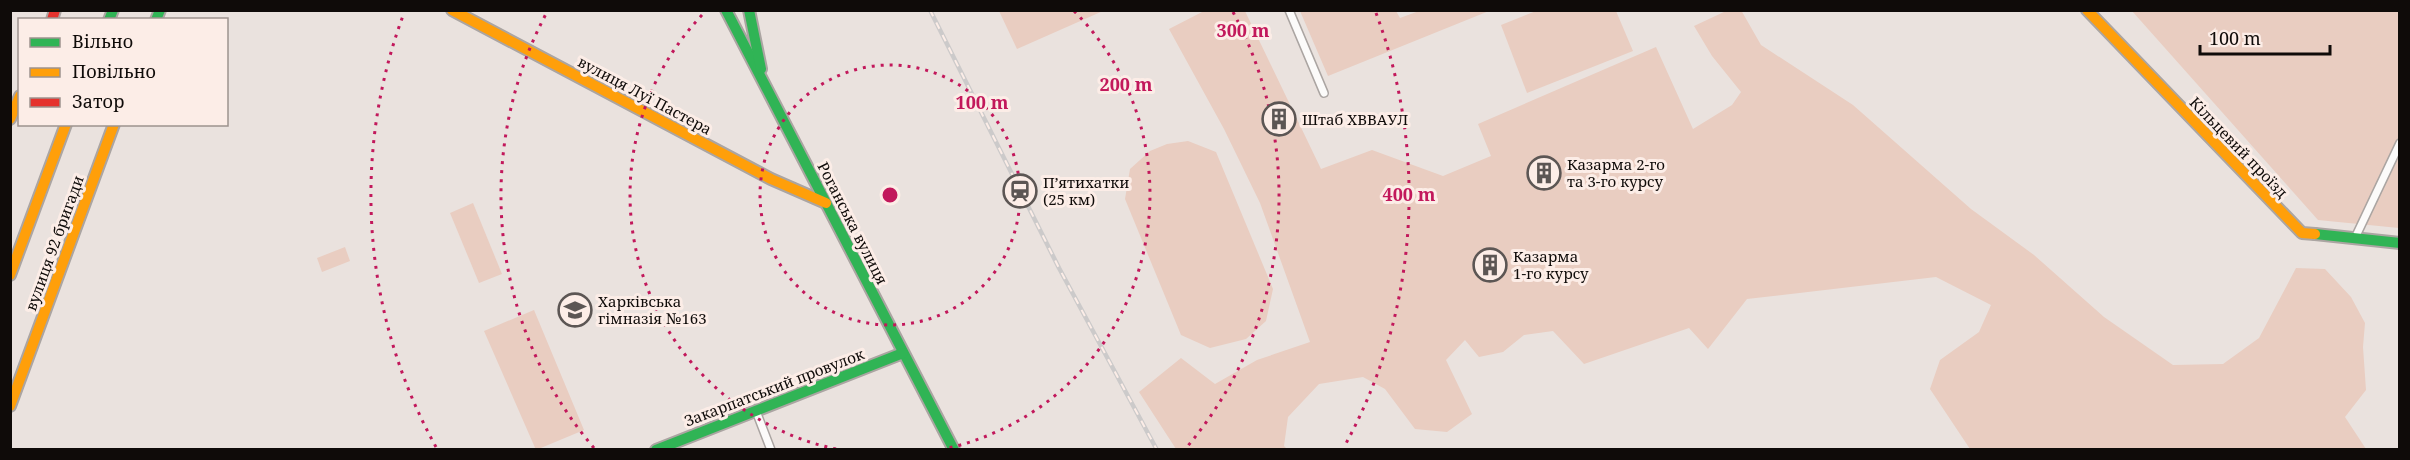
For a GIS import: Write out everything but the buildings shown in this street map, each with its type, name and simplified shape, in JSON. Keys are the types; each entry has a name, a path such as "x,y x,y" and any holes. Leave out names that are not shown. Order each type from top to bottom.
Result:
{"main road":[{"name":"вулиця Луї Пастера","path":"452,10 771,179 826,203"},
{"name":"Роганська вулиця","path":"726,10 954,450"},
{"path":"748,10 764,81"},
{"name":"Кільцевий проїзд","path":"2087,10 2302,233 2400,243"},
{"path":"10,119 18,101"},
{"path":"10,275 65,126"},
{"name":"вулиця 92 бригади","path":"10,406 113,126"},
{"name":"Закарпатський провулок","path":"656,450 671,447 903,353"}],"street":[{"path":"1289,10 1324,93"},
{"path":"2355,238 2400,143"},
{"path":"756,411 771,450"}],"shaded area":[{"path":"1741,10 1761,45 1853,105 1971,209 2034,255 2104,317 2173,365 2223,364 2259,338 2296,268 2325,269 2351,297 2365,323 2363,347 2366,390 2345,417 2366,449 1970,449 1930,389 1940,360 1979,332 1991,305 1936,277 1747,299 1708,349 1689,328 1584,364 1553,331 1524,335 1503,352 1479,357 1465,340 1446,360 1472,414 1447,432 1415,429 1385,389 1363,377 1319,384 1288,417 1284,446 1287,449 1176,449 1139,392 1181,358 1215,384 1257,360 1310,342 1260,203 1224,129 1169,29 1204,11 1245,11 1321,169 1372,150 1443,176 1491,156 1478,124 1656,47 1693,129 1732,105 1741,92 1712,56 1694,26 1726,11"},
{"path":"999,11 1103,11 1017,49"},
{"path":"1300,11 1396,11 1400,18 1419,11 1489,11 1328,76"},
{"path":"1536,11 1616,11 1633,51 1527,93 1501,25"},
{"path":"2132,11 2399,11 2399,228 2318,220"},
{"path":"1188,141 1216,152 1273,289 1266,321 1246,339 1210,348 1181,335 1125,199 1130,169 1150,151 1167,144"},
{"path":"473,203 502,274 479,283 450,213"},
{"path":"345,247 350,261 322,272 317,258"},
{"path":"534,310 584,430 536,450 484,331"}],"railway":[{"path":"930,10 1059,268 1157,450"}],"traffic: fast":[{"path":"110,18 113,10"},
{"path":"157,18 160,10"},
{"path":"726,10 954,450"},
{"path":"749,10 761,69"},
{"path":"2315,234 2400,243"},
{"path":"656,450 903,353"}],"traffic: slow":[{"path":"452,10 771,179 826,203"},
{"path":"2087,10 2302,233 2315,234"},
{"path":"10,119 18,101"},
{"path":"10,275 65,126"},
{"path":"10,406 113,126"}],"traffic: jam":[{"path":"53,18 55,10"}],"place":[{"name":"Штаб ХВВАУЛ","path":"1279,119"},
{"name":"Казарма 2-го та 3-го курсу","path":"1544,173"},
{"name":"Пʼятихатки (25 км)","path":"1020,191"},
{"name":"Казарма 1-го курсу","path":"1490,265"},
{"name":"Харківська гімназія №163","path":"575,310"}]}
